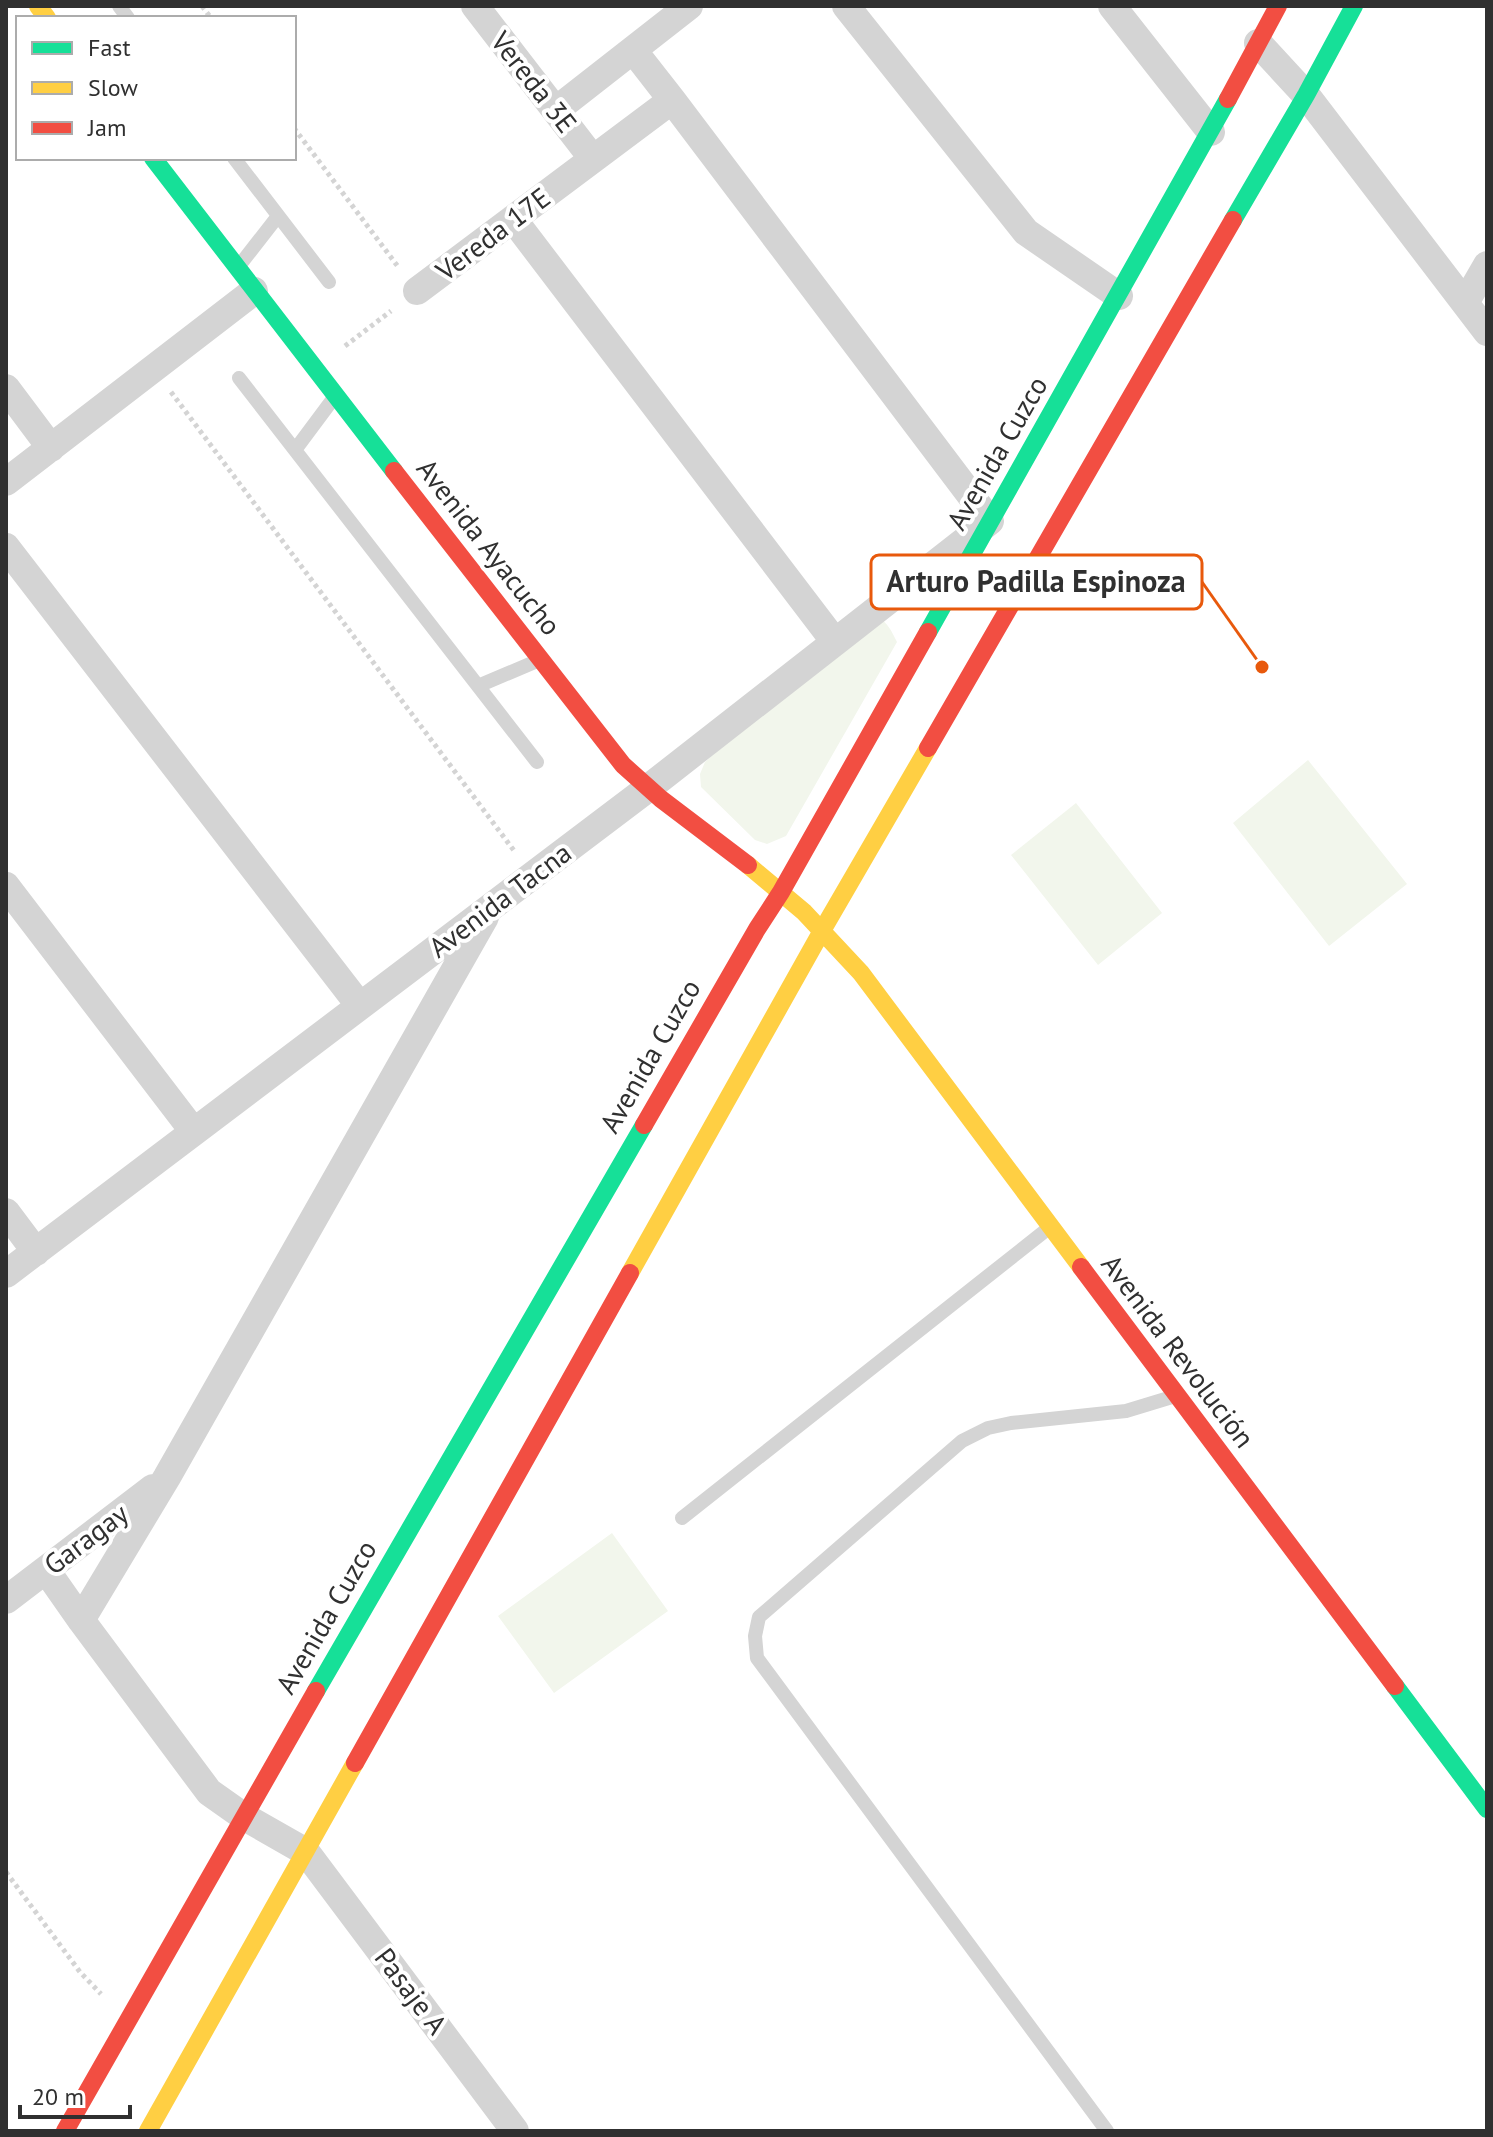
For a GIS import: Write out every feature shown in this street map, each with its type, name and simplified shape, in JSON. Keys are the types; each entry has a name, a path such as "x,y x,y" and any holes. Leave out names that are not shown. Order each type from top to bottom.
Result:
{"street":[{"name":"Vereda 3E","path":"475,6 593,159"},
{"path":"556,110 689,6"},
{"path":"846,6 1026,232 1119,296"},
{"path":"1112,6 1211,132"},
{"name":"Avenida Cuzco","path":"65,2131 243,1816 749,942 781,892 1211,132 1278,6"},
{"path":"148,2131 823,929 1306,95 1354,6"},
{"path":"1258,43 1306,95 1487,332"},
{"path":"633,50 990,521"},
{"name":"Vereda 17E","path":"417,291 672,100"},
{"name":"Avenida Ayacucho","path":"155,160 623,765 647,789 781,892 823,929"},
{"path":"513,219 835,642"},
{"path":"1465,303 1487,265"},
{"path":"6,482 154,369 246,280"},
{"path":"6,388 51,448"},
{"name":"Avenida Tacna","path":"6,1274 647,789 990,521"},
{"path":"8,553 360,1006"},
{"path":"6,886 194,1132"},
{"path":"81,1620 167,1477 491,907"},
{"name":"Avenida Revolución","path":"823,929 861,973 1487,1809"},
{"path":"6,1212 36,1252"},
{"name":"Garagay","path":"6,1600 167,1477"},
{"path":"46,1570 209,1792 243,1816 306,1852"},
{"name":"Pasaje A","path":"306,1852 515,2131"}],"lane":[{"path":"236,160 329,282"},
{"path":"246,280 278,216"},
{"path":"239,378 537,762"},
{"path":"295,450 336,395"},
{"path":"478,686 541,660"},
{"path":"682,1518 1050,1227"},
{"path":"1107,2131 757,1658 755,1636 759,1617 962,1441 988,1428 1011,1423 1126,1411 1177,1396"}],"path":[{"path":"296,131 417,291"},
{"name":"Vereda 17E","path":"315,368 417,291"},
{"path":"154,369 532,875"},
{"path":"6,1872 80,1972 126,2020"}],"shaded area":[{"path":"866,614 886,623 897,642 786,836 767,844 755,840 701,787 700,774 705,762"},
{"path":"1308,760 1407,884 1329,946 1233,823"},
{"path":"1076,803 1162,913 1098,965 1011,855"},
{"path":"612,1533 668,1611 554,1693 498,1616"}],"traffic: fast":[{"path":"1233,220 1354,6"},
{"path":"928,632 1228,99"},
{"path":"155,160 394,471"},
{"path":"316,1691 644,1125"},
{"path":"1395,1686 1487,1809"}],"traffic: slow":[{"path":"38,6 46,16"},
{"path":"630,1273 928,748"},
{"path":"748,865 804,912 861,973 1081,1267"},
{"path":"148,2131 355,1763"}],"traffic: jam":[{"path":"1228,99 1278,6"},
{"path":"928,748 1233,220"},
{"path":"394,471 623,765 661,799 748,865"},
{"path":"644,1125 781,892 928,632"},
{"path":"1081,1267 1395,1686"},
{"path":"355,1763 630,1273"},
{"path":"65,2131 316,1691"}],"place":[{"name":"Arturo Padilla Espinoza","path":"1262,667"}]}
